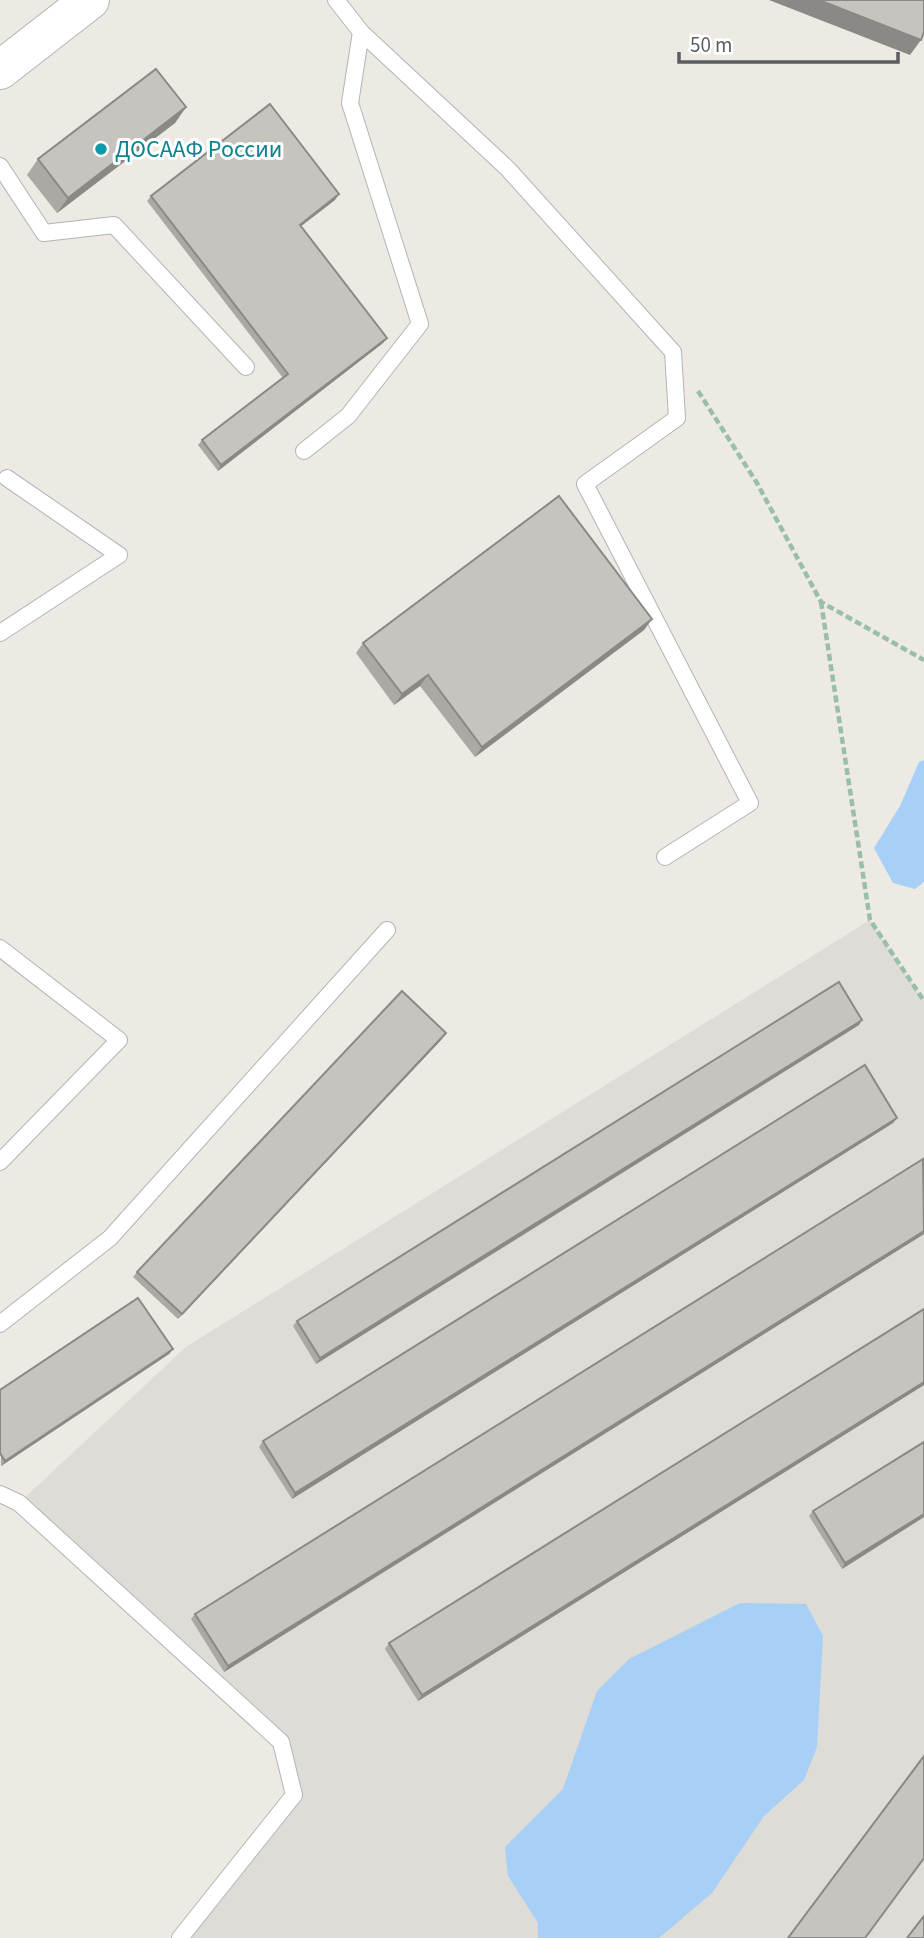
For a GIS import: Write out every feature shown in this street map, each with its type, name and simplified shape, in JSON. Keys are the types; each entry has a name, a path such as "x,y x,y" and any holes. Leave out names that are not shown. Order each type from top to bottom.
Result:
{"street":[{"path":"0,70 90,0"}],"lane":[{"path":"337,0 361,32 508,169 673,352 677,418 586,484 750,803 665,857"},
{"path":"304,451 348,416 420,324 351,103 361,32"},
{"path":"0,166 44,233 114,225 246,367"},
{"path":"0,633 119,555 7,478"},
{"path":"0,1324 110,1238 387,930"},
{"path":"0,948 119,1040 2,1157"},
{"path":"0,1494 19,1503 281,1742 294,1795 180,1938"}],"path":[{"path":"673,352 757,482 821,602 870,920 924,1001"},
{"path":"821,602 924,660"}],"shaded area":[{"path":"870,920 924,1001 924,1938 180,1938 293,1795 281,1742 19,1503 186,1347"}],"water":[{"path":"924,760 924,882 915,889 893,883 874,848 900,806 919,762"},
{"path":"740,1603 806,1604 823,1636 817,1747 804,1780 764,1816 712,1893 659,1938 538,1938 538,1923 508,1876 505,1847 563,1789 597,1691 629,1659"}],"building":[{"path":"819,0 924,0 924,32 921,40"},
{"name":"ДОСААФ России","path":"156,69 186,107 68,198 38,159"},
{"path":"270,104 339,194 300,225 387,338 221,465 202,440 288,374 151,196"},
{"path":"559,496 652,619 482,747 428,675 402,694 363,643"},
{"path":"839,982 862,1020 320,1358 297,1321"},
{"path":"402,991 446,1033 182,1314 137,1272"},
{"path":"865,1065 897,1118 295,1493 263,1441"},
{"path":"923,1159 924,1231 228,1666 195,1614"},
{"path":"138,1298 173,1349 5,1461 0,1453 0,1390"},
{"path":"924,1309 924,1382 422,1695 389,1643"},
{"path":"924,1442 924,1514 845,1563 813,1511"},
{"path":"924,1756 924,1858 865,1938 788,1938"},
{"path":"924,1916 924,1938 907,1938"}],"place":[{"name":"ДОСААФ России","path":"101,149"}]}
